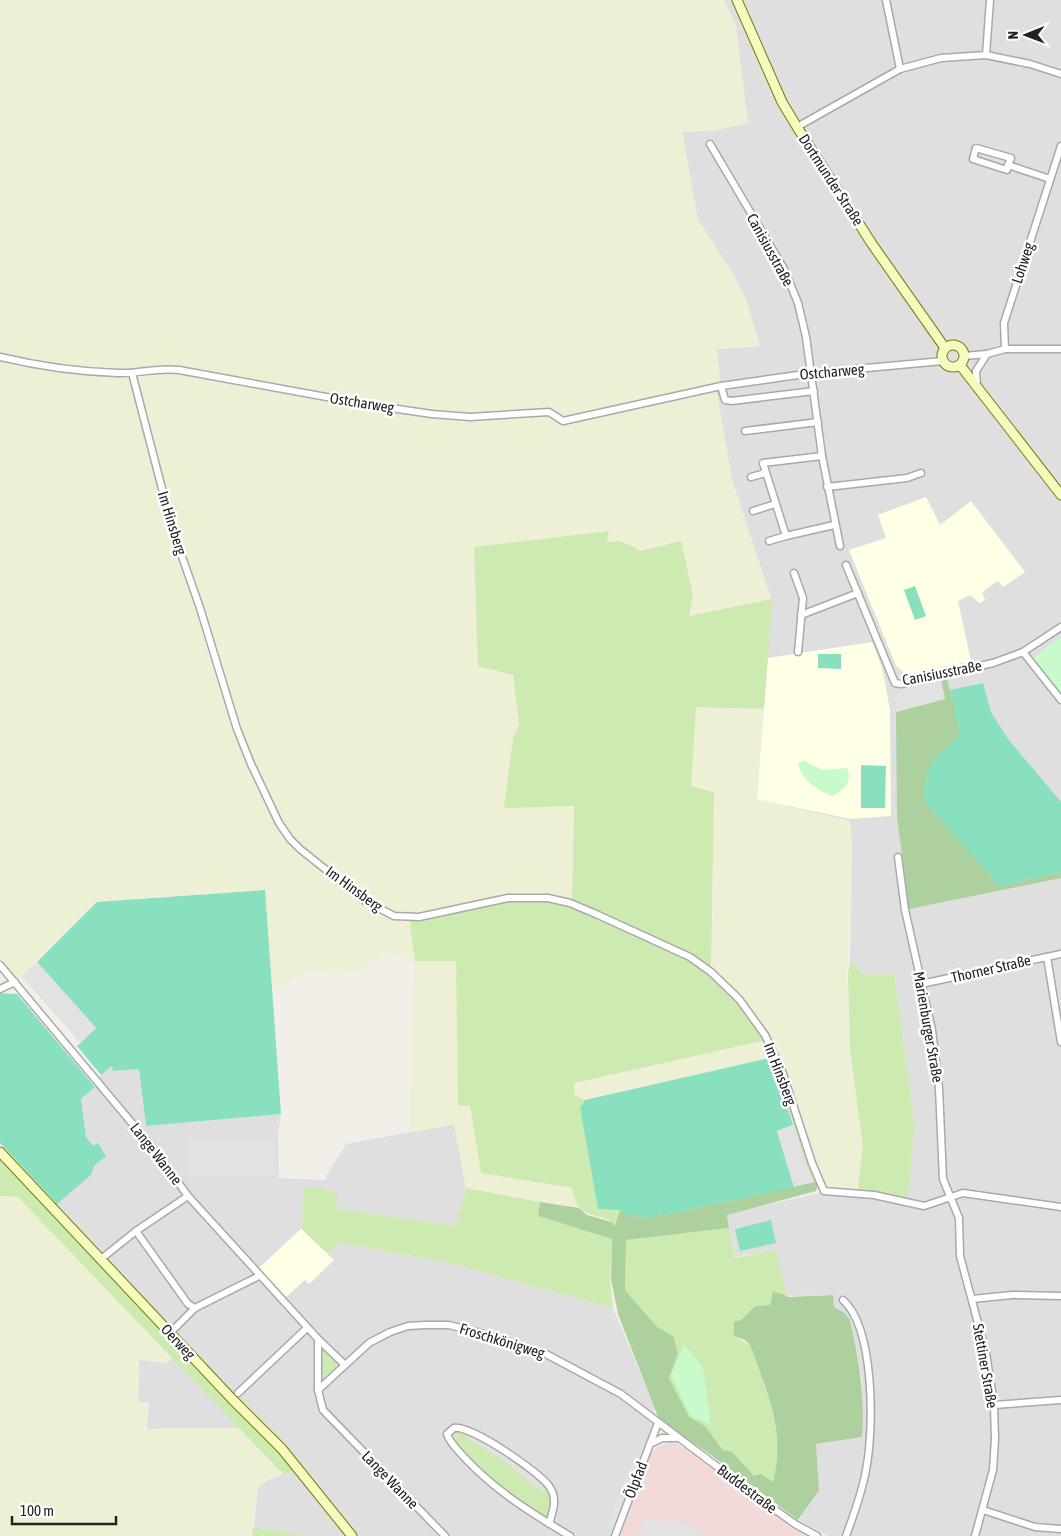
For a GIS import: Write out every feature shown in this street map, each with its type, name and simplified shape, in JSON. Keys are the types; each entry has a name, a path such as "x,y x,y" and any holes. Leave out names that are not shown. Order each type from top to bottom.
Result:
{"main road":[{"name":"Dortmunder Straße","path":"737,0 766,68 797,128 872,244 945,348"},
{"path":"962,360 951,367 943,361 942,353 945,348 951,345 957,346 962,360 977,388 1061,495"},
{"name":"Oerweg","path":"0,1152 282,1449 352,1536"}],"street":[{"path":"886,0 900,69"},
{"path":"986,55 990,0"},
{"path":"797,128 900,69 941,58 986,55 1030,64 1061,74"},
{"name":"Canisiusstraße","path":"710,144 784,269 798,303 812,373 827,487 840,546"},
{"name":"Lohweg","path":"1005,349 1004,323 1061,146"},
{"path":"976,148 1011,158 1008,165 1007,170 973,159 976,148"},
{"path":"1008,165 1050,179"},
{"path":"962,360 1005,349 1061,349"},
{"path":"977,388 976,370 987,354"},
{"name":"Ostcharweg","path":"0,357 74,370 132,373 168,368 370,405 432,414 470,417 549,412 563,421 721,386 812,373 943,361"},
{"name":"Im Hinsberg","path":"132,373 173,531 200,608 237,729 275,815 290,839 365,900 394,916 419,917 508,898 548,898 570,903 690,957 711,972 739,999 766,1035 780,1065 805,1144 824,1191 874,1196 924,1206 951,1197"},
{"name":"Ostcharweg","path":"721,386 725,400 728,401 814,390"},
{"path":"745,431 818,422"},
{"path":"786,536 763,463 822,456"},
{"path":"751,477 765,473"},
{"path":"827,487 907,478 920,473"},
{"path":"753,511 775,504"},
{"path":"769,541 834,525"},
{"name":"Canisiusstraße","path":"846,564 895,683 992,663 1023,652"},
{"path":"794,573 803,598 798,652"},
{"path":"801,615 858,593"},
{"path":"1061,627 1023,652 1061,700"},
{"name":"Marienburger Straße","path":"898,857 905,910 932,1030 939,1088 943,1179 951,1197"},
{"name":"Thorner Straße","path":"921,984 1061,954"},
{"path":"1047,957 1061,1042"},
{"name":"Lange Wanne","path":"0,965 156,1152 188,1196 307,1328 345,1365"},
{"path":"0,989 15,982"},
{"path":"951,1197 963,1193 1061,1207"},
{"name":"Stettiner Straße","path":"951,1197 960,1218 960,1256 986,1353 994,1405 993,1470 975,1536"},
{"path":"101,1259 136,1231 185,1198"},
{"path":"136,1231 188,1304 195,1308"},
{"path":"175,1328 195,1308 259,1276"},
{"path":"972,1300 1012,1295 1061,1296"},
{"path":"843,1300 850,1306 857,1319 864,1344 871,1413 866,1471 846,1536"},
{"name":"Froschkönigweg","path":"318,1390 369,1343 390,1332 408,1326 449,1325 495,1337 546,1354 621,1394 658,1423"},
{"path":"238,1393 307,1328"},
{"name":"Lange Wanne","path":"318,1339 318,1390 323,1410 445,1536"},
{"path":"994,1405 1061,1400"},
{"name":"Buddestraße","path":"658,1423 795,1524 817,1536"},
{"name":"Ölpfad","path":"615,1536 658,1423"},
{"path":"549,1524 555,1503 549,1486 506,1452 468,1429 454,1428 447,1434 465,1458 496,1489 549,1524 570,1536"},
{"path":"650,1444 662,1438 678,1438"},
{"path":"983,1510 1035,1527 1061,1529"}],"shaded area":[{"path":"0,0 724,0 736,26 748,123 718,130 682,132 698,220 732,272 746,300 760,346 717,349 720,382 715,383 732,480 771,599 689,616 693,595 681,541 642,551 621,541 607,542 608,531 474,547 478,666 512,675 519,724 513,738 504,808 573,807 572,903 409,918 415,961 456,960 458,1106 470,1106 481,1173 571,1189 579,1207 540,1202 466,1188 454,1124 409,1133 414,961 389,953 361,970 335,975 310,970 271,992 265,890 97,902 18,979 0,959"},
{"path":"724,0 1061,0 1061,1536 828,1536 799,1520 819,1491 816,1444 862,1437 862,1380 850,1320 845,1313 834,1307 833,1295 788,1296 775,1250 735,1257 727,1214 824,1192 907,1202 915,1124 894,973 863,975 850,960 852,847 850,821 756,799 772,602 732,480 715,383 720,382 717,349 760,346 746,300 732,272 698,220 682,132 718,130 736,26"},
{"path":"926,497 940,525 971,501 1025,572 1003,587 998,581 987,588 982,593 985,600 980,603 970,595 958,601 971,661 907,675 896,666 849,550 886,538 878,515"},
{"path":"872,642 882,667 890,710 891,816 850,819 756,799 768,658"},
{"path":"941,681 945,699 896,712 896,696 899,690"},
{"path":"696,706 764,709 757,800 742,798 850,821 852,847 847,974 849,1051 863,1146 857,1194 825,1190 777,1056 712,972 714,790 691,784"},
{"path":"37,962 96,1028 80,1042 21,976"},
{"path":"766,1040 774,1057 585,1100 575,1095 574,1083"},
{"path":"112,1065 113,1071 139,1069 146,1126 281,1114 278,1135 279,1178 326,1180 327,1175 346,1144 454,1124 466,1188 456,1226 337,1209 337,1193 322,1188 303,1188 302,1229 334,1242 450,1263 613,1308 652,1401 657,1423 614,1536 311,1536 254,1527 258,1487 274,1477 298,1470 251,1419 239,1428 147,1429 138,1403 139,1360 166,1363 188,1347 57,1204 91,1175 94,1166 106,1156 98,1143 93,1146 86,1137 81,1099 95,1087 101,1075"},
{"path":"793,1125 812,1182 794,1187 777,1131"},
{"path":"187,1139 274,1139 275,1176 188,1176"},
{"path":"0,1196 20,1198 173,1358 166,1363 139,1360 138,1402 149,1403 147,1429 239,1428 282,1474 258,1487 251,1536 0,1536"},
{"path":"301,1229 334,1260 309,1284 305,1280 286,1297 259,1268"},
{"path":"469,1432 515,1461 547,1489 543,1492 499,1457 467,1438"},
{"path":"673,1441 698,1457 792,1528 808,1536 616,1536 650,1454 658,1446"},
{"path":"642,1453 614,1528 613,1526 607,1527 633,1457"},
{"path":"649,1515 664,1525 669,1517 706,1536 636,1536"}],"green space":[{"path":"609,531 607,542 621,541 641,551 681,541 693,595 689,616 771,599 772,602 764,709 696,707 691,786 714,792 711,972 739,999 766,1040 574,1083 575,1095 585,1100 580,1108 598,1208 620,1210 616,1226 604,1218 585,1212 579,1207 572,1188 481,1173 470,1106 458,1106 456,961 415,961 409,917 533,897 572,903 574,806 504,808 513,738 519,724 513,675 478,666 474,547"},
{"path":"915,586 926,616 915,620 904,590"},
{"path":"1061,637 1061,695 1032,659"},
{"path":"818,654 841,654 841,669 818,668"},
{"path":"947,679 1000,887 1061,872 1061,878 909,909 897,817 896,712 945,699 941,681"},
{"path":"983,683 991,712 1008,739 1061,802 1061,872 1000,887 923,799 926,778 933,763 960,736 950,690"},
{"path":"804,761 823,770 847,768 849,777 846,785 832,796 810,784 803,775 798,763"},
{"path":"861,765 886,766 885,808 861,808"},
{"path":"265,890 281,1114 146,1126 139,1069 113,1071 112,1066 101,1075 77,1046 96,1028 37,962 97,902"},
{"path":"850,960 863,975 894,973 915,1124 907,1202 857,1194 863,1146 850,1051 848,974"},
{"path":"0,993 17,994 95,1087 81,1099 86,1137 93,1146 98,1143 106,1156 94,1166 91,1175 57,1204 0,1143"},
{"path":"774,1057 819,1181 812,1182 781,1091"},
{"path":"774,1057 781,1091 793,1125 777,1131 794,1187 644,1218 625,1214 619,1210 598,1209 580,1108 585,1100"},
{"path":"0,1160 298,1470 283,1474 18,1197 0,1196"},
{"path":"819,1181 816,1191 727,1215 729,1228 626,1240 625,1290 657,1327 673,1336 678,1353 669,1378 689,1417 705,1426 723,1450 732,1452 754,1476 761,1474 773,1482 777,1445 776,1428 768,1395 750,1345 745,1340 734,1336 734,1322 741,1320 755,1306 770,1305 773,1292 788,1297 833,1295 834,1307 845,1313 850,1320 861,1378 863,1407 862,1437 816,1444 819,1491 798,1520 704,1450 660,1422 618,1314 611,1279 612,1239 538,1216 540,1202 579,1208 587,1215 612,1222 615,1226 620,1210 634,1216 659,1216"},
{"path":"303,1188 322,1188 337,1193 337,1209 456,1226 466,1188 540,1202 538,1216 612,1239 610,1279 613,1308 450,1263 335,1242 335,1247 328,1253 302,1229"},
{"path":"771,1220 776,1243 740,1251 735,1229"},
{"path":"729,1228 735,1258 775,1250 788,1297 783,1294 770,1305 755,1306 741,1320 734,1322 734,1336 750,1345 773,1412 777,1445 773,1482 754,1476 723,1450 705,1426 689,1418 669,1378 673,1336 657,1328 625,1290 626,1240"},
{"path":"684,1345 703,1367 711,1425 691,1416 671,1375"},
{"path":"323,1351 336,1362 338,1367 327,1380 322,1379 321,1376 321,1353"},
{"path":"462,1431 469,1432 467,1438 499,1457 542,1491 549,1490 552,1499 548,1517 544,1519 520,1503 475,1464 456,1443 457,1433"},
{"path":"253,1527 309,1536 252,1536"}]}
